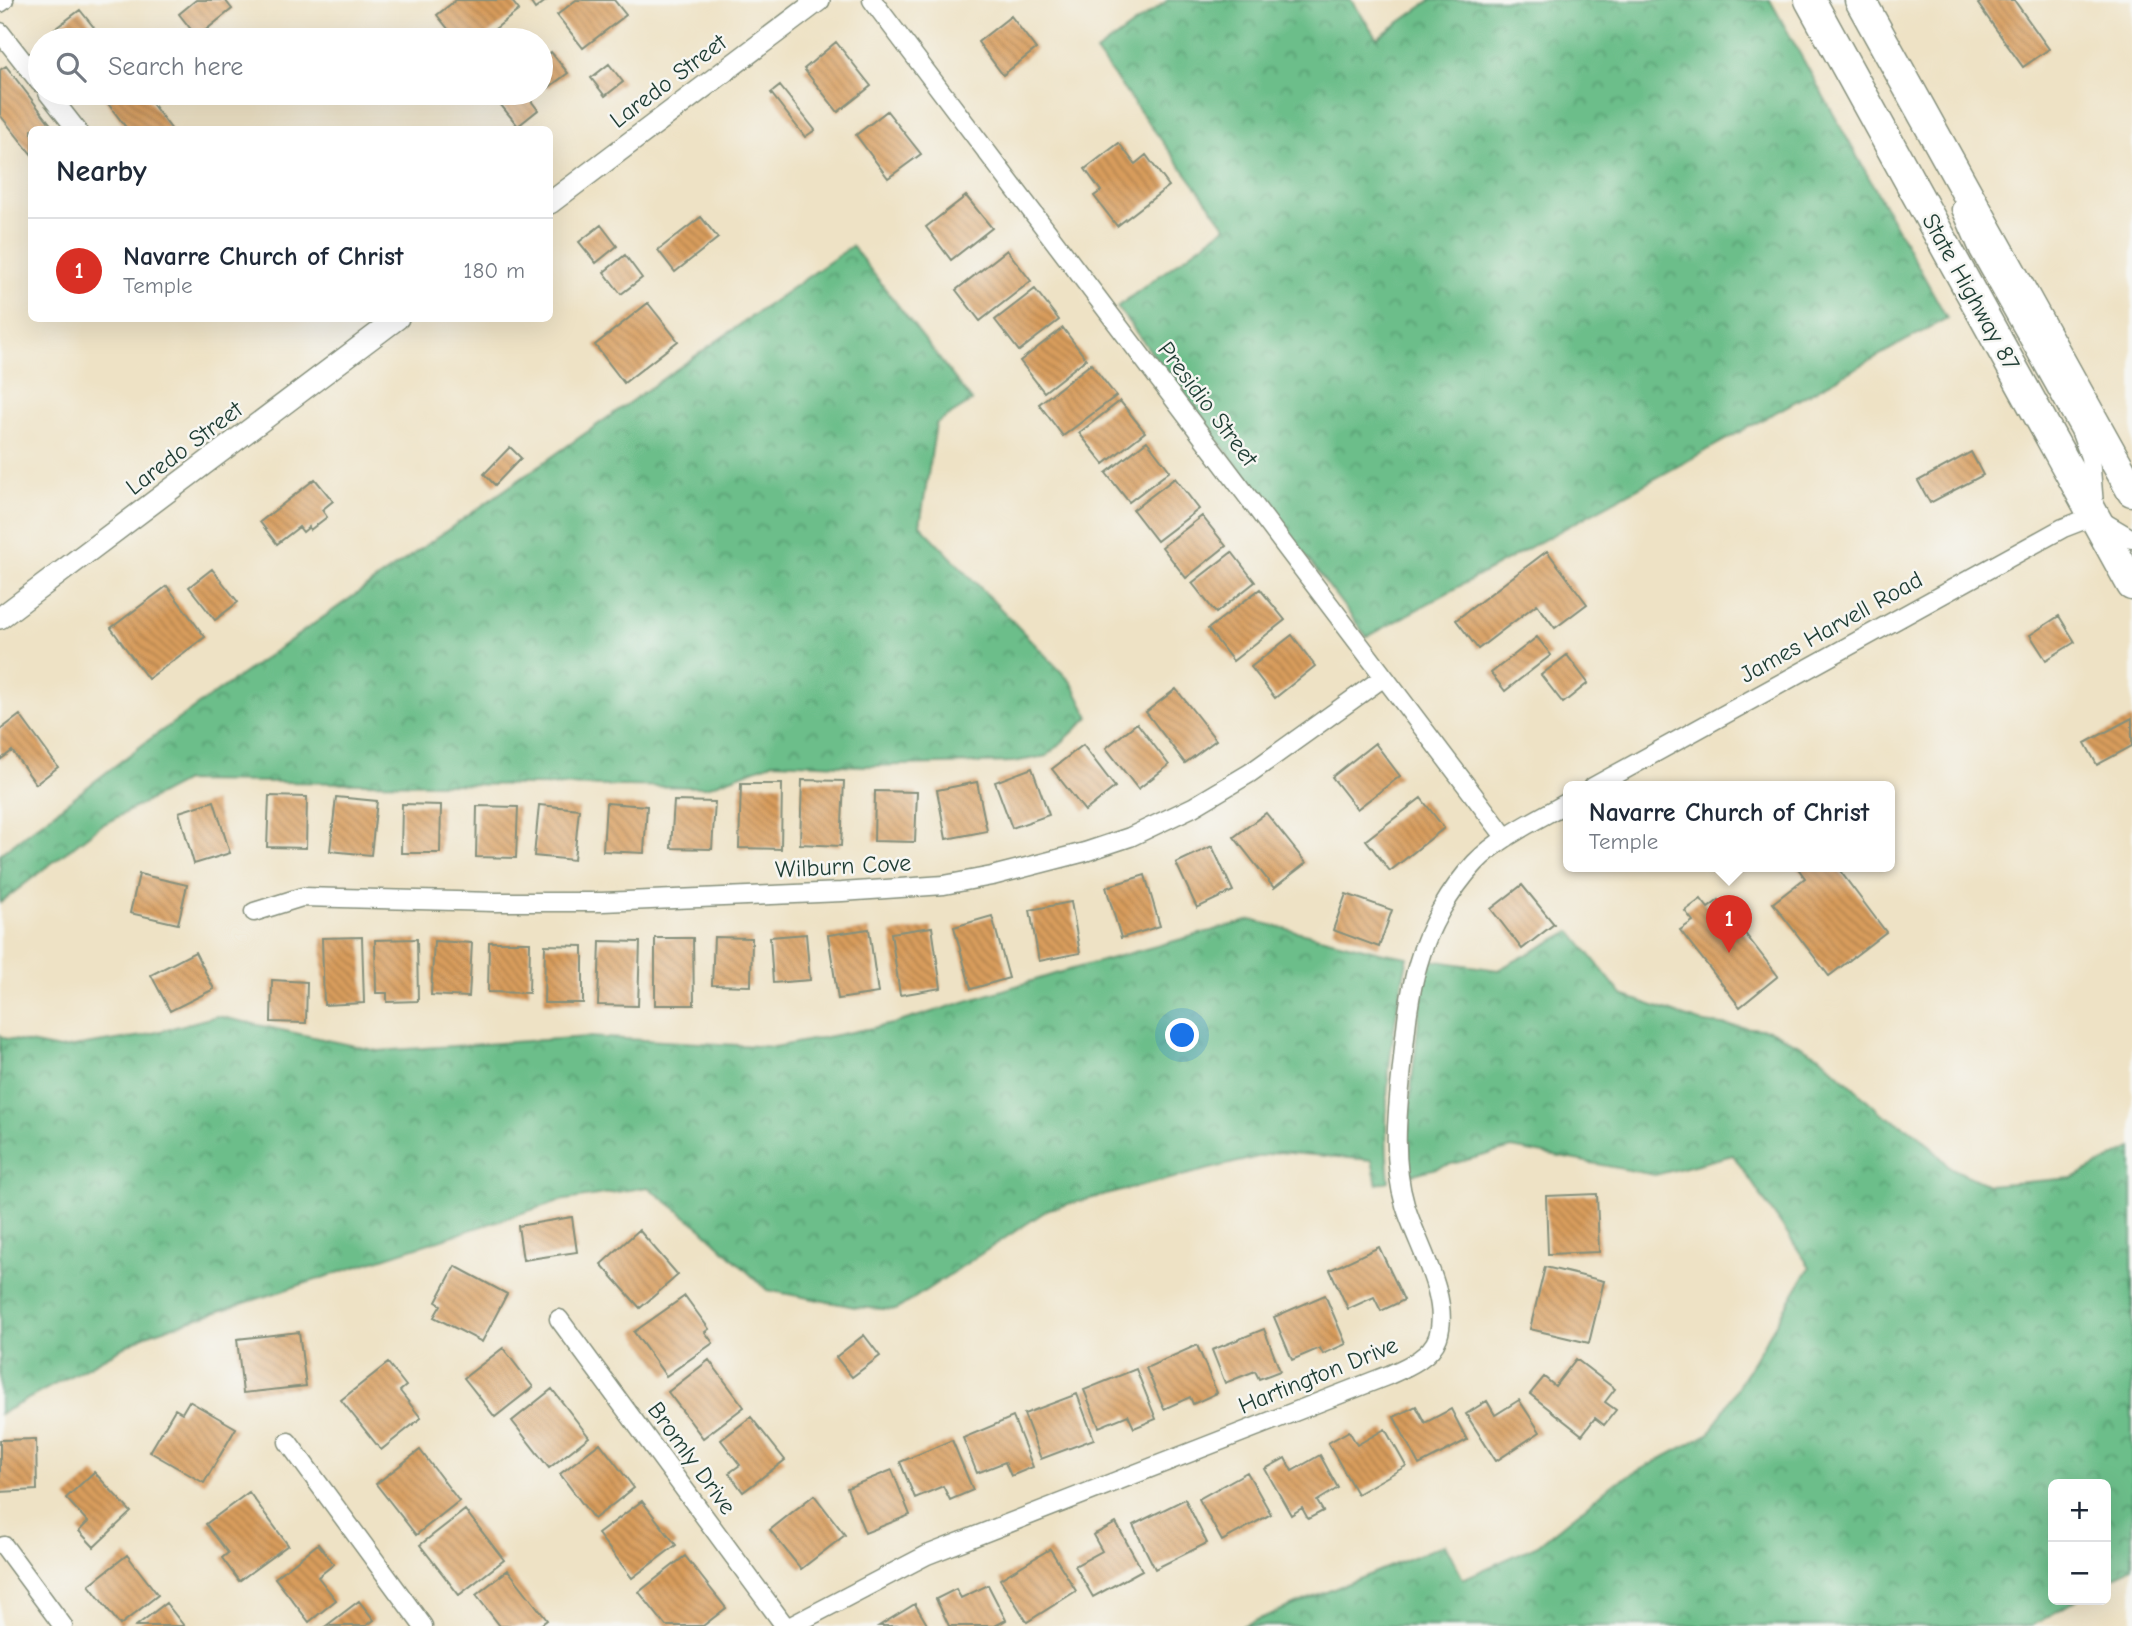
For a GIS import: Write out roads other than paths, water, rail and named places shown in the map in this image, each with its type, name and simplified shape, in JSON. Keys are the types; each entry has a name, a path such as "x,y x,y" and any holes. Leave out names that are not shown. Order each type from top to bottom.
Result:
{"highway":[{"name":"State Highway 87","path":"1810,0 2132,585"},
{"path":"1860,0 2132,491"}],"street":[{"name":"Laredo Street","path":"553,201 819,0"},
{"name":"Presidio Street","path":"872,0 1506,838"},
{"path":"0,32 28,68"},
{"path":"1914,98 1979,250 2080,430 2090,457 2094,516 2132,539"},
{"path":"57,105 74,126"},
{"name":"Laredo Street","path":"0,618 393,322"},
{"name":"James Harvell Road","path":"1603,781 2063,528 2094,516"},
{"name":"Wilburn Cove","path":"254,912 302,897 602,902 944,885 992,876 1085,852 1130,836 1193,807 1250,773 1384,677"},
{"path":"1506,838 1563,805"},
{"name":"Hartington Drive","path":"791,1626 927,1555 1418,1362 1438,1338 1441,1309 1404,1203 1396,1144 1409,1000 1419,961 1440,913 1474,864 1506,838"},
{"name":"Bromly Drive","path":"559,1319 785,1626"},
{"path":"288,1442 423,1626"},
{"path":"4,1546 63,1626"}],"place":[{"name":"Navarre Church of Christ","path":"1729,953"}]}
